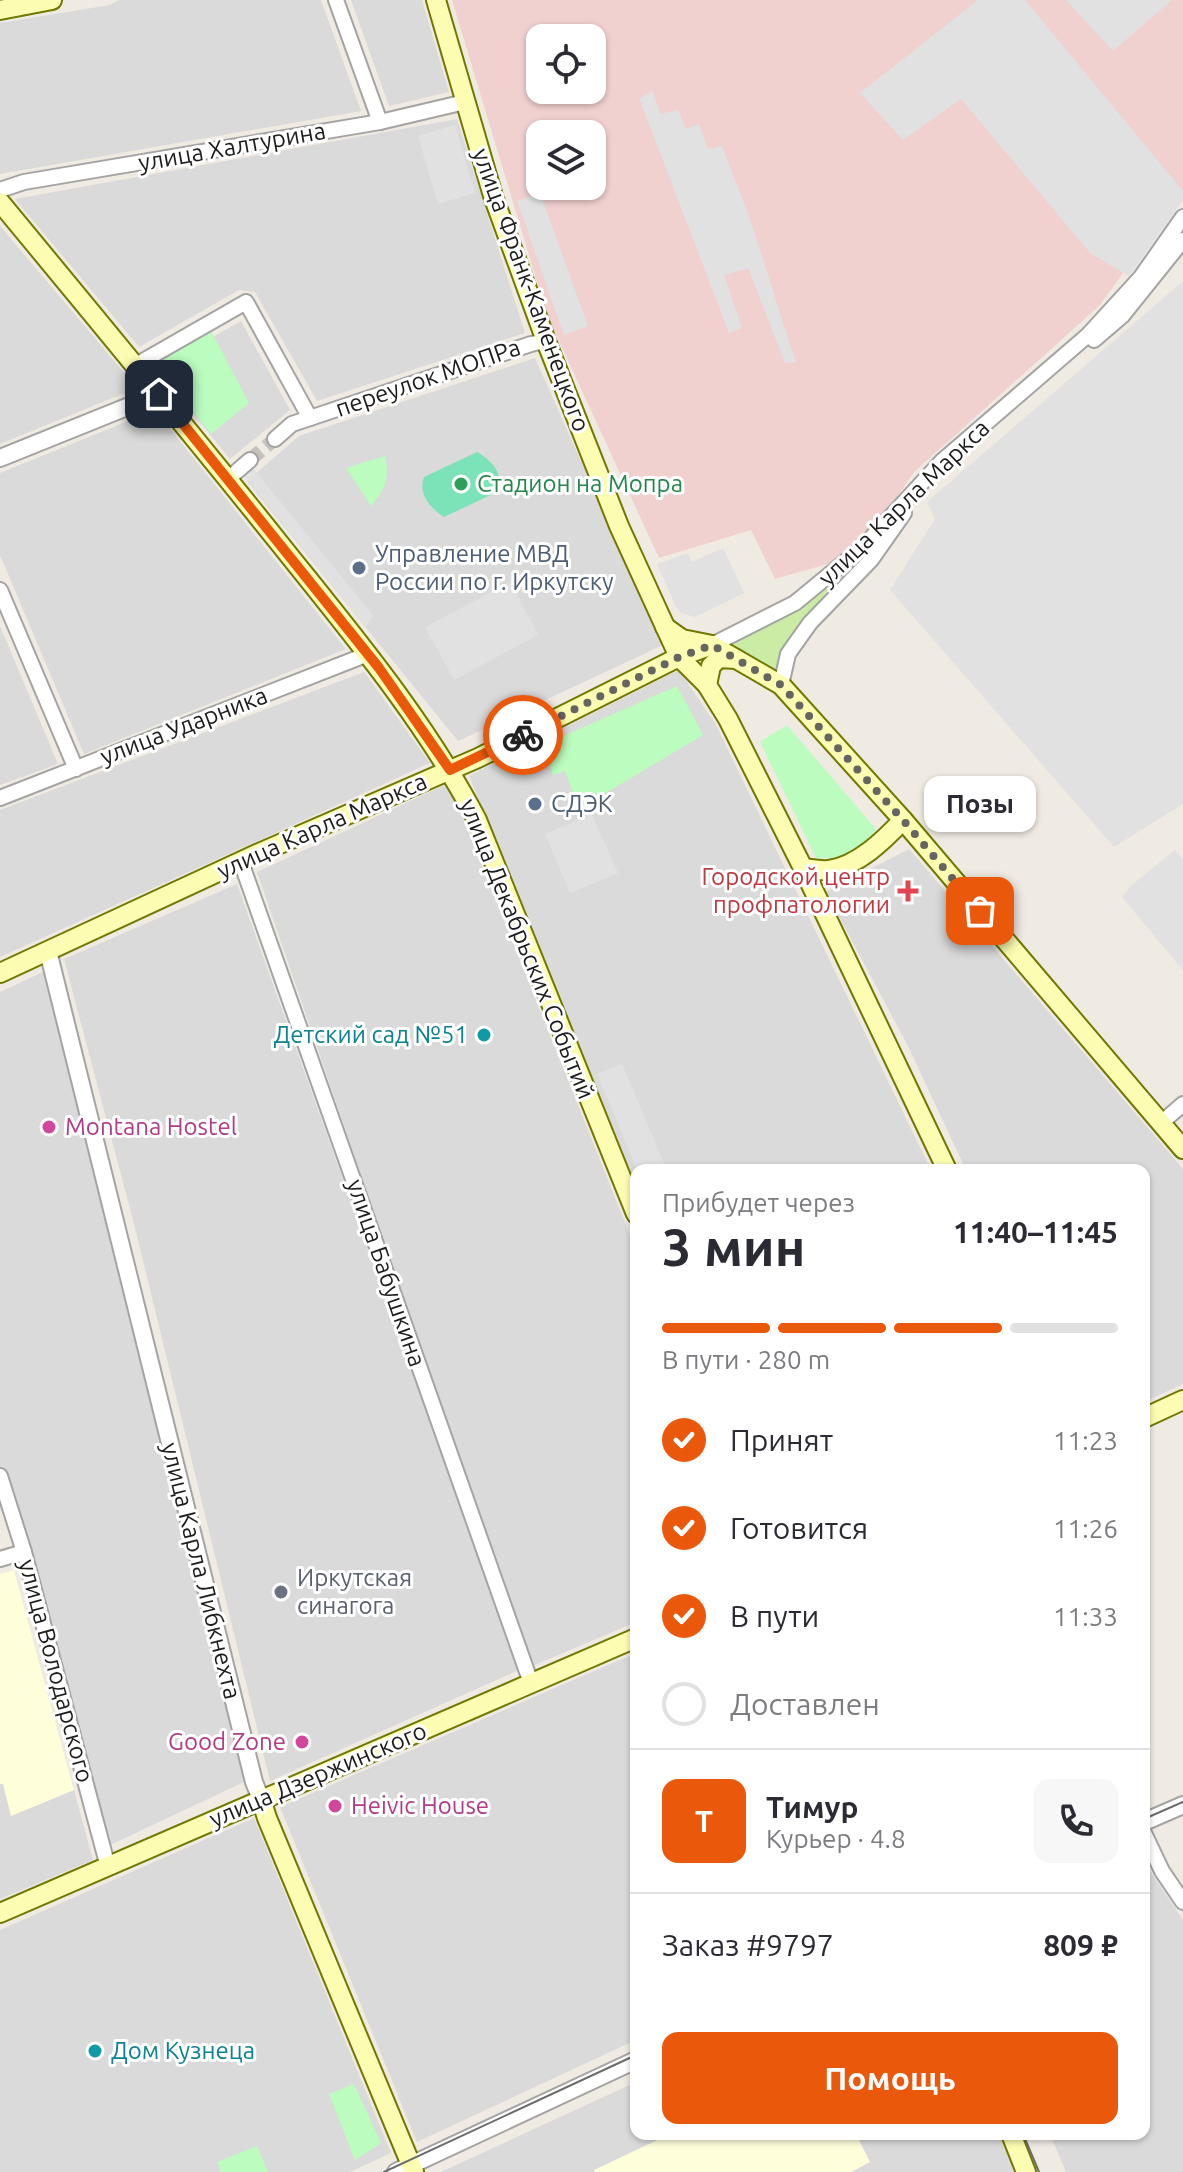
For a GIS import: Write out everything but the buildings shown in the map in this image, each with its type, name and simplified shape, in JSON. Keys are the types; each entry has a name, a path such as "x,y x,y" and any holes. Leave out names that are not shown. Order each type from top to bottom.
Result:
{"main road":[{"path":"0,10 52,0"},
{"name":"улица Франк-Каменецкого","path":"436,0 493,196 613,512 679,657 707,685 728,719 944,1164"},
{"name":"улица Декабрьских Событий","path":"0,202 136,365 368,654 450,770 477,820 630,1199"},
{"path":"664,626 682,639 712,645 781,685 903,820 1182,1145"},
{"name":"улица Карла Маркса","path":"0,973 450,770 679,657 712,645"},
{"path":"707,685 711,666 719,658 736,659"},
{"path":"803,868 831,870 859,858 887,837 903,820"},
{"path":"1150,1415 1183,1400"},
{"name":"улица Дзержинского","path":"0,1913 630,1641"},
{"name":"улица Карла Либкнехта","path":"261,1799 407,2170"},
{"path":"1013,2140 1026,2172"}],"street":[{"path":"336,0 380,122"},
{"name":"улица Халтурина","path":"0,190 24,182 380,122 465,102"},
{"name":"улица Карла Маркса","path":"712,645 795,603 863,547 942,461 1088,335 1141,277 1183,217"},
{"path":"781,685 788,654 810,623 871,560 899,519 936,477 1122,316 1183,240"},
{"name":"переулок МОПРа","path":"136,365 246,302 310,418"},
{"name":"переулок МОПРа","path":"275,439 292,424 546,341"},
{"path":"0,458 159,394"},
{"path":"228,479 250,460"},
{"path":"0,590 76,769"},
{"name":"улица Ударника","path":"0,798 368,654"},
{"name":"улица Бабушкина","path":"241,862 531,1683"},
{"name":"улица Карла Либкнехта","path":"48,951 154,1385 254,1782 261,1799"},
{"path":"1161,1123 1183,1104"},
{"name":"улица Володарского","path":"0,1476 24,1552 108,1867"},
{"path":"0,1559 24,1552"},
{"path":"1150,1819 1183,1805"},
{"path":"1150,1846 1162,1871 1183,1902"},
{"path":"407,2170 630,2063"}],"shaded area":[{"path":"119,0 321,0 361,111 0,174 0,23 110,5"},
{"path":"351,0 422,0 449,92 389,106"},
{"path":"452,0 1183,0 1183,192 1099,306 914,472 863,547 834,562 775,579 751,530 659,558 547,315"},
{"path":"978,0 1025,0 1183,191 1183,200 1129,276 1091,254 961,99 903,140 860,93"},
{"path":"1066,0 1172,0 1113,51"},
{"path":"653,91 660,114 678,110 686,129 699,124 708,149 722,146 750,219 796,363 785,363 748,268 724,275 742,328 729,333 639,98"},
{"path":"457,119 525,333 317,401 255,292 239,290 139,347 15,199"},
{"path":"455,125 475,193 438,204 418,136"},
{"path":"526,198 543,200 588,326 564,335 517,201"},
{"path":"0,226 137,388 0,444"},
{"path":"1183,281 1183,804 1114,847 890,590 935,519 927,502"},
{"path":"241,321 290,410 230,459 157,369"},
{"path":"535,358 663,645 458,741 247,481 299,436"},
{"path":"155,410 346,649 84,754 0,555 0,473"},
{"path":"252,467 373,615 366,627 243,474"},
{"path":"723,548 744,593 695,617 681,613 657,564 688,553 692,562"},
{"path":"510,582 538,635 454,680 425,627"},
{"path":"0,626 58,764 0,785"},
{"path":"679,670 716,725 928,1164 630,1164 630,1169 469,776"},
{"path":"364,672 430,763 0,957 0,810"},
{"path":"449,783 630,1235 630,1625 530,1667 257,872"},
{"path":"592,814 618,873 570,893 545,834"},
{"path":"909,849 1183,1169 1183,1384 1150,1399 1150,1164 963,1164 908,1046 826,892"},
{"path":"1175,850 1183,860 1183,970 1122,897"},
{"path":"237,884 519,1670 270,1781 134,1224 64,959"},
{"path":"45,971 246,1781 108,1846 0,1471 0,992"},
{"path":"622,1064 664,1164 634,1164 597,1074"},
{"path":"14,1570 93,1860 0,1899 0,1574"},
{"path":"14,1570 74,1790 11,1816 3,1784 0,1784 0,1574"},
{"path":"630,1656 630,2043 417,2142 280,1807"},
{"path":"254,1818 391,2153 350,2172 0,2172 0,1930"},
{"path":"1150,1871 1183,1920 1183,2172 1066,2172 1053,2140 1150,2140"},
{"path":"630,2085 630,2140 1002,2140 1014,2172 441,2172"},
{"path":"657,2140 859,2140 870,2162 851,2172 594,2170"}],"green space":[{"path":"211,331 249,403 211,434 153,363"},
{"name":"Стадион на Мопра","path":"477,452 496,469 499,479 497,492 444,517 426,500 424,477"},
{"path":"385,456 385,483 371,506 346,468"},
{"path":"837,577 785,651 779,677 724,644 809,598"},
{"path":"677,686 703,735 579,809 565,771 553,775 543,745"},
{"path":"787,725 876,829 858,848 843,856 816,858 760,742"},
{"path":"354,2084 381,2143 355,2160 329,2094"},
{"path":"257,2146 268,2172 221,2172 217,2162"}],"tunnel":[{"path":"250,460 275,439"}],"tram line":[{"path":"1150,1816 1183,1802"},
{"path":"384,2172 630,2058"},
{"path":"1026,2140 1039,2172"}],"way so far":[{"path":"523,735 679,657 712,645 781,685 980,911"}],"place":[{"name":"Стадион на Мопра","path":"461,484"},
{"name":"Управление МВД России по г. Иркутску","path":"359,568"},
{"name":"СДЭК","path":"535,804"},
{"name":"Городской центр профпатологии","path":"908,891"},
{"name":"Позы","path":"980,911"},
{"name":"Детский сад №51","path":"484,1035"},
{"name":"Montana Hostel","path":"49,1127"},
{"name":"Иркутская синагога","path":"281,1592"},
{"name":"Good Zone","path":"302,1742"},
{"name":"Heivic House","path":"335,1806"},
{"name":"Дом Кузнеца","path":"95,2051"}],"route":[{"path":"159,394 379,668 450,770 523,735"}]}
